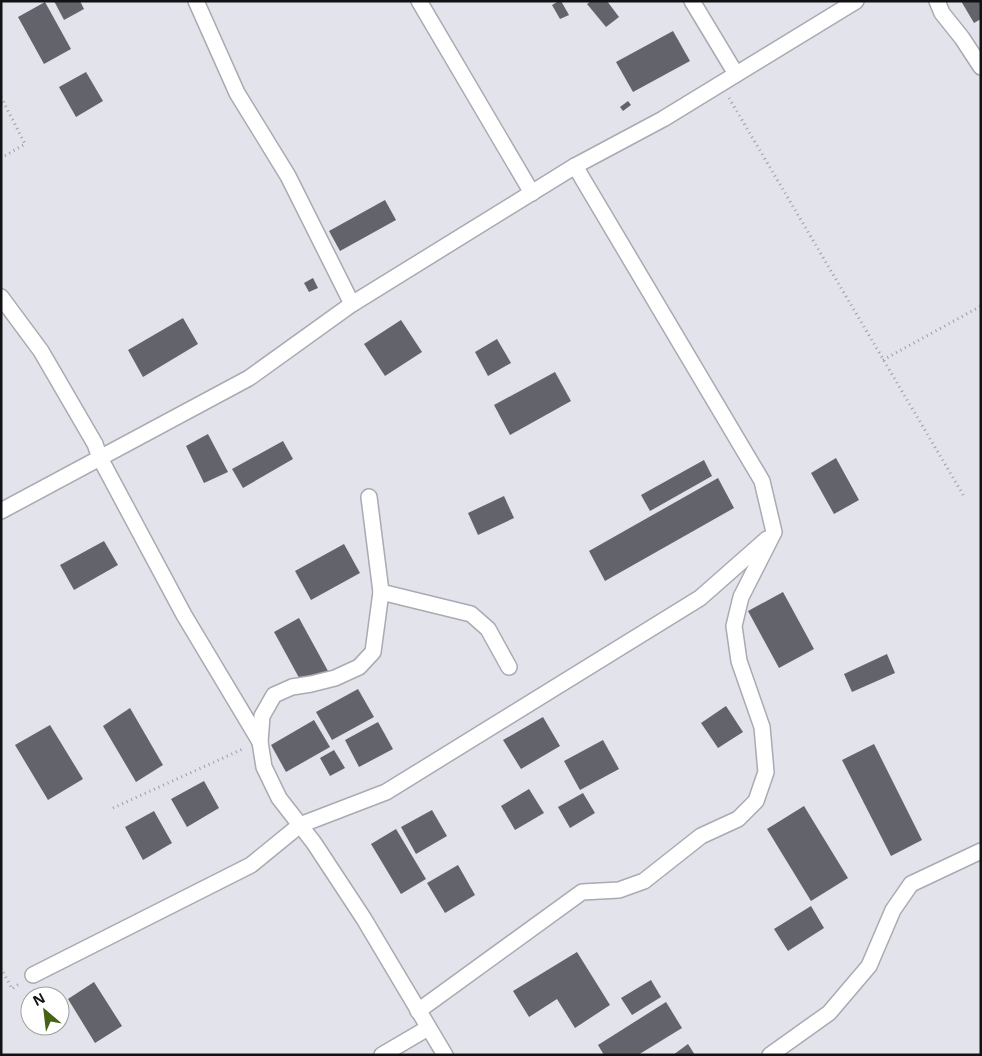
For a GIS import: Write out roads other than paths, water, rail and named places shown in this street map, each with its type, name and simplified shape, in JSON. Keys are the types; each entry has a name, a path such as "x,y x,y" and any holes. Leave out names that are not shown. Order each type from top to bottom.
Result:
{"street":[{"path":"196,1 237,93 288,176 352,304"},
{"path":"418,1 532,193"},
{"path":"692,1 736,74"},
{"path":"1,511 249,378 352,304 575,166 663,119 856,1"},
{"path":"936,1 942,13 962,38 981,67"},
{"path":"418,1011 582,892 619,890 644,881 702,836 738,819 756,801 766,772 762,727 739,661 734,626 741,597 774,532 762,481 575,166"},
{"path":"1,297 41,351 95,444 100,458 184,616 260,742"},
{"path":"369,496 381,592 373,652 359,668 335,678 311,684 292,686 274,695 262,716 260,742 264,767 279,798 314,843 364,919 446,1055"},
{"path":"33,975 251,865 300,825 386,792 700,598 774,532"},
{"path":"381,592 471,614 488,629 508,667"},
{"path":"770,1055 829,1013 869,966 893,910 911,884 981,851"},
{"path":"382,1055 428,1028"}]}
